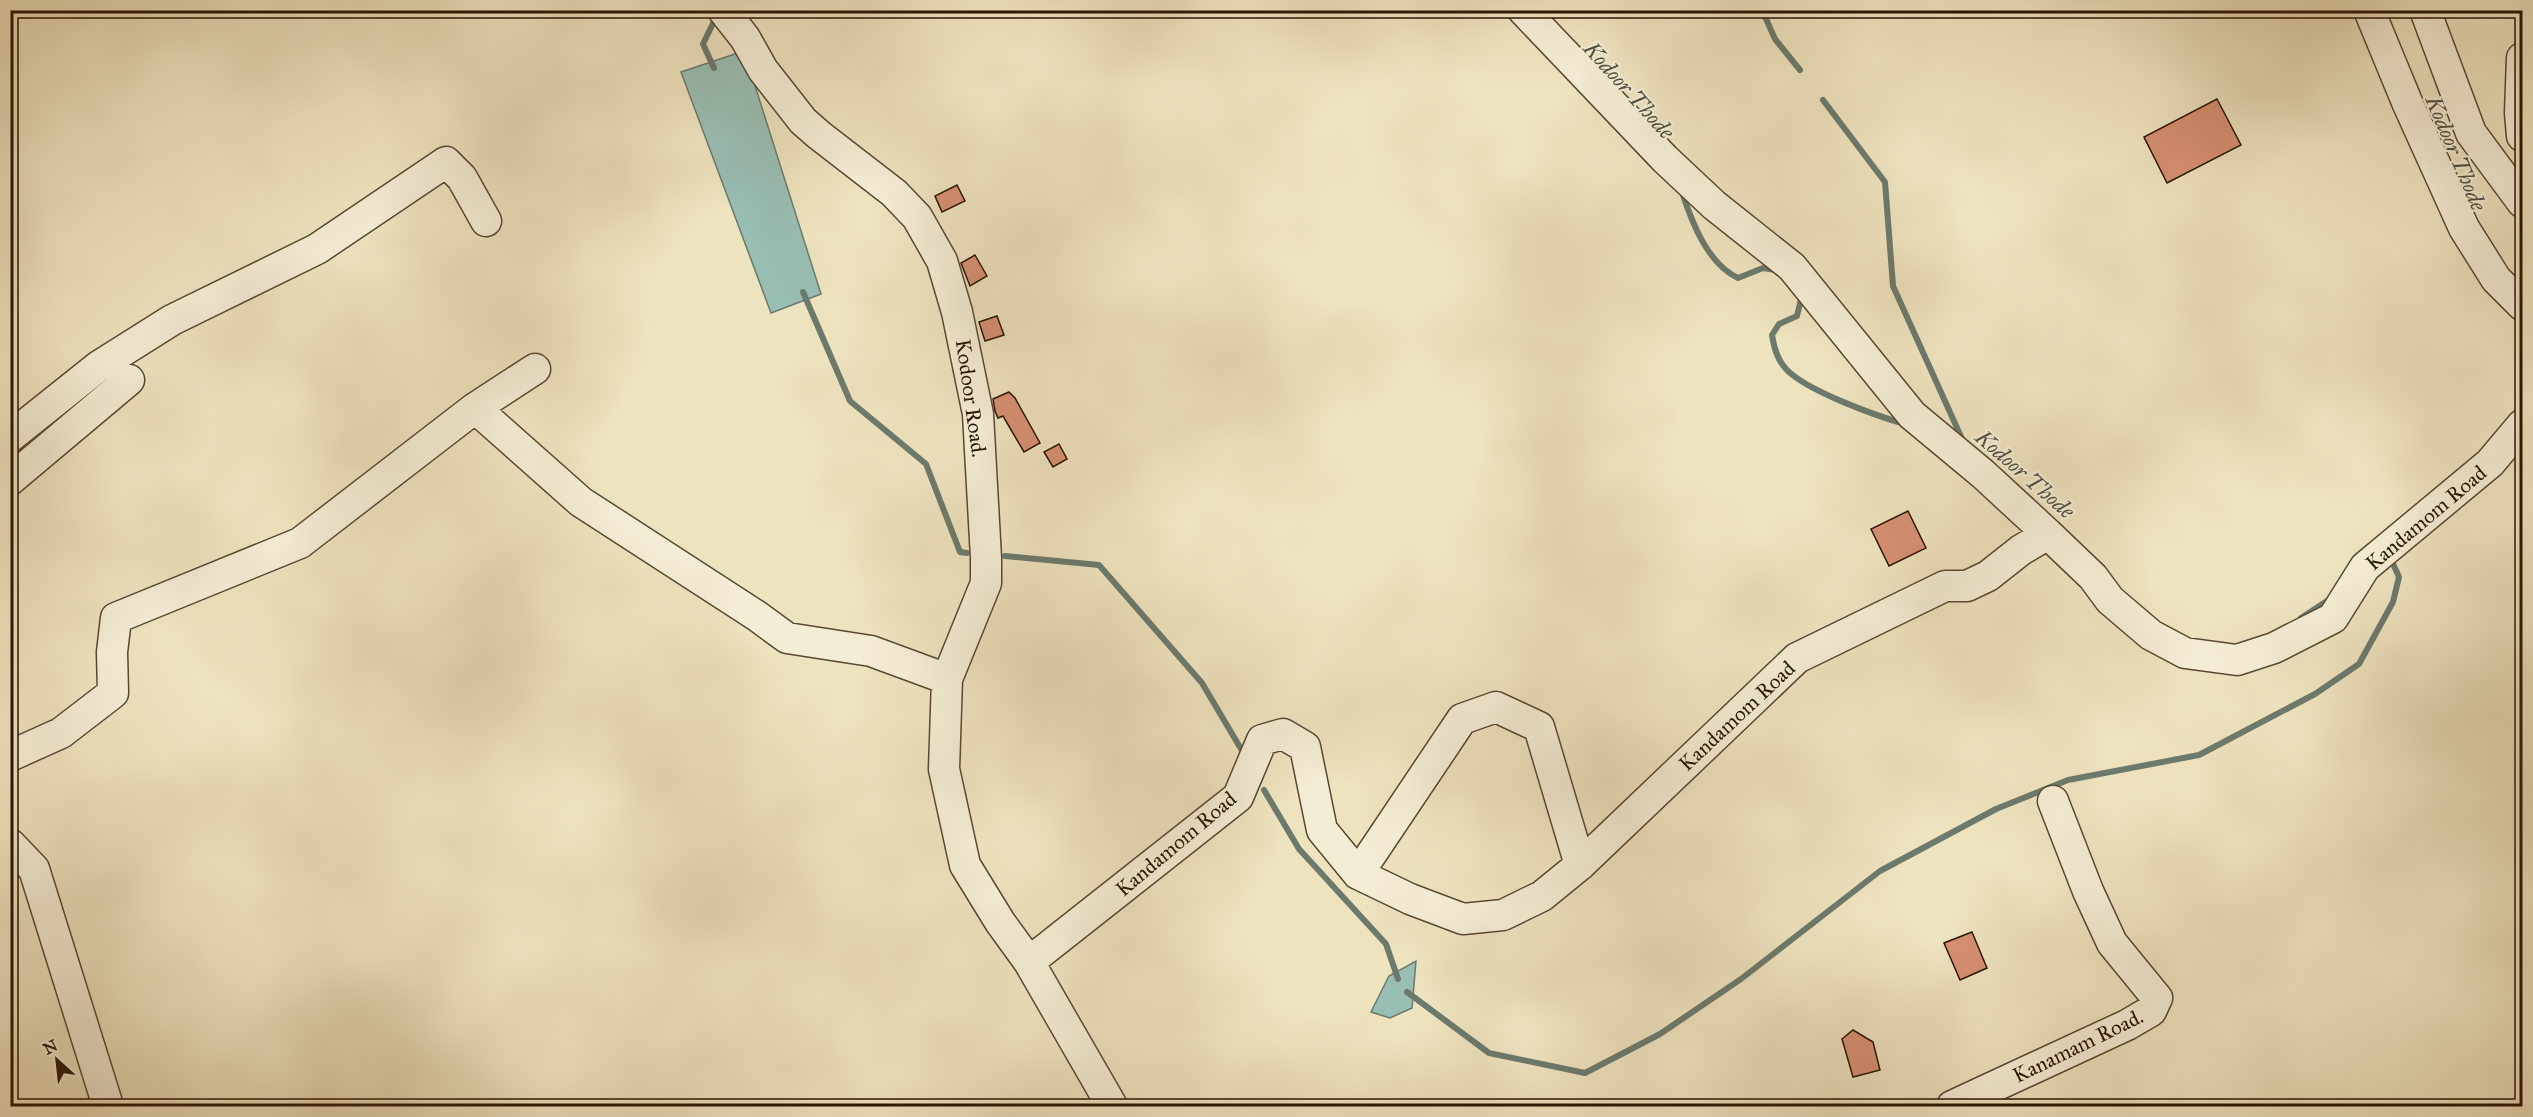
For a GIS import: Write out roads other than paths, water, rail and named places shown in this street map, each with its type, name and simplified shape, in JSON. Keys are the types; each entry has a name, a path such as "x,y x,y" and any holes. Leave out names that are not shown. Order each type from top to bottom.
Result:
{"street":[{"name":"Kodoor Road.","path":"723,10 745,38 763,70 803,121 887,186 917,217 942,261 959,321 978,414 987,583 947,679 944,769 965,865 1000,922 1029,962 1112,1107"},
{"path":"1523,10 1617,111 1673,166 1714,204 1792,267 1912,415 1983,474 2048,534"},
{"path":"2369,10 2407,102 2464,228 2496,279 2523,305"},
{"path":"2425,10 2471,133 2523,202"},
{"path":"2523,58 2520,105 2523,136"},
{"path":"10,437 99,366 172,320 317,249 446,162 462,178 486,221"},
{"path":"10,756 61,733 113,693 112,652 116,618 300,543 475,408 535,369"},
{"path":"10,480 129,380"},
{"path":"475,408 581,502 757,616 786,638 872,651 947,679"},
{"name":"Kandamom Road","path":"1029,962 1239,797 1262,740 1283,734 1305,747 1322,830 1358,874 1410,899 1463,919 1503,915 1542,896 1580,865 1797,658 1945,586 1967,586 1988,576 2021,550 2048,534 2093,577 2110,600 2151,635 2185,653 2237,660 2274,648 2333,618 2365,567 2490,463 2523,425"},
{"path":"1358,874 1462,719 1496,707 1539,727 1580,865"},
{"name":"Kanamam Road.","path":"1952,1107 2127,1025 2151,1011 2157,998 2112,943 2088,891 2053,801"},
{"path":"10,843 34,869 108,1107"}],"water":[{"path":"744,51 821,294 771,313 681,72"},
{"path":"1416,961 1412,1008 1390,1018 1371,1012 1389,976"}],"waterway":[{"path":"1762,10 1775,39 1800,70"},
{"path":"714,68 703,44 716,17"},
{"path":"1823,100 1885,182 1893,286 1963,441"},
{"name":"Kodoor Thode","path":"1682,192 1702,241 1727,272 1738,278 1763,268 1776,270"},
{"path":"803,292 850,401 926,464 960,552 967,553"},
{"name":"Kodoor Thode","path":"1802,295 1797,316 1779,324 1772,335 1776,353 1786,369 1824,394 1905,424"},
{"name":"Kodoor Thode","path":"2515,415 2522,406"},
{"path":"1005,556 1099,565 1202,683 1244,754"},
{"path":"1407,992 1489,1053 1585,1073 1660,1034 1741,979 1880,871 1996,809 2068,780 2199,755 2315,694 2359,664 2393,602 2399,577 2390,557"},
{"name":"Kodoor Thode","path":"2301,618 2330,599"},
{"path":"1264,790 1299,849 1386,944 1398,979"}]}
